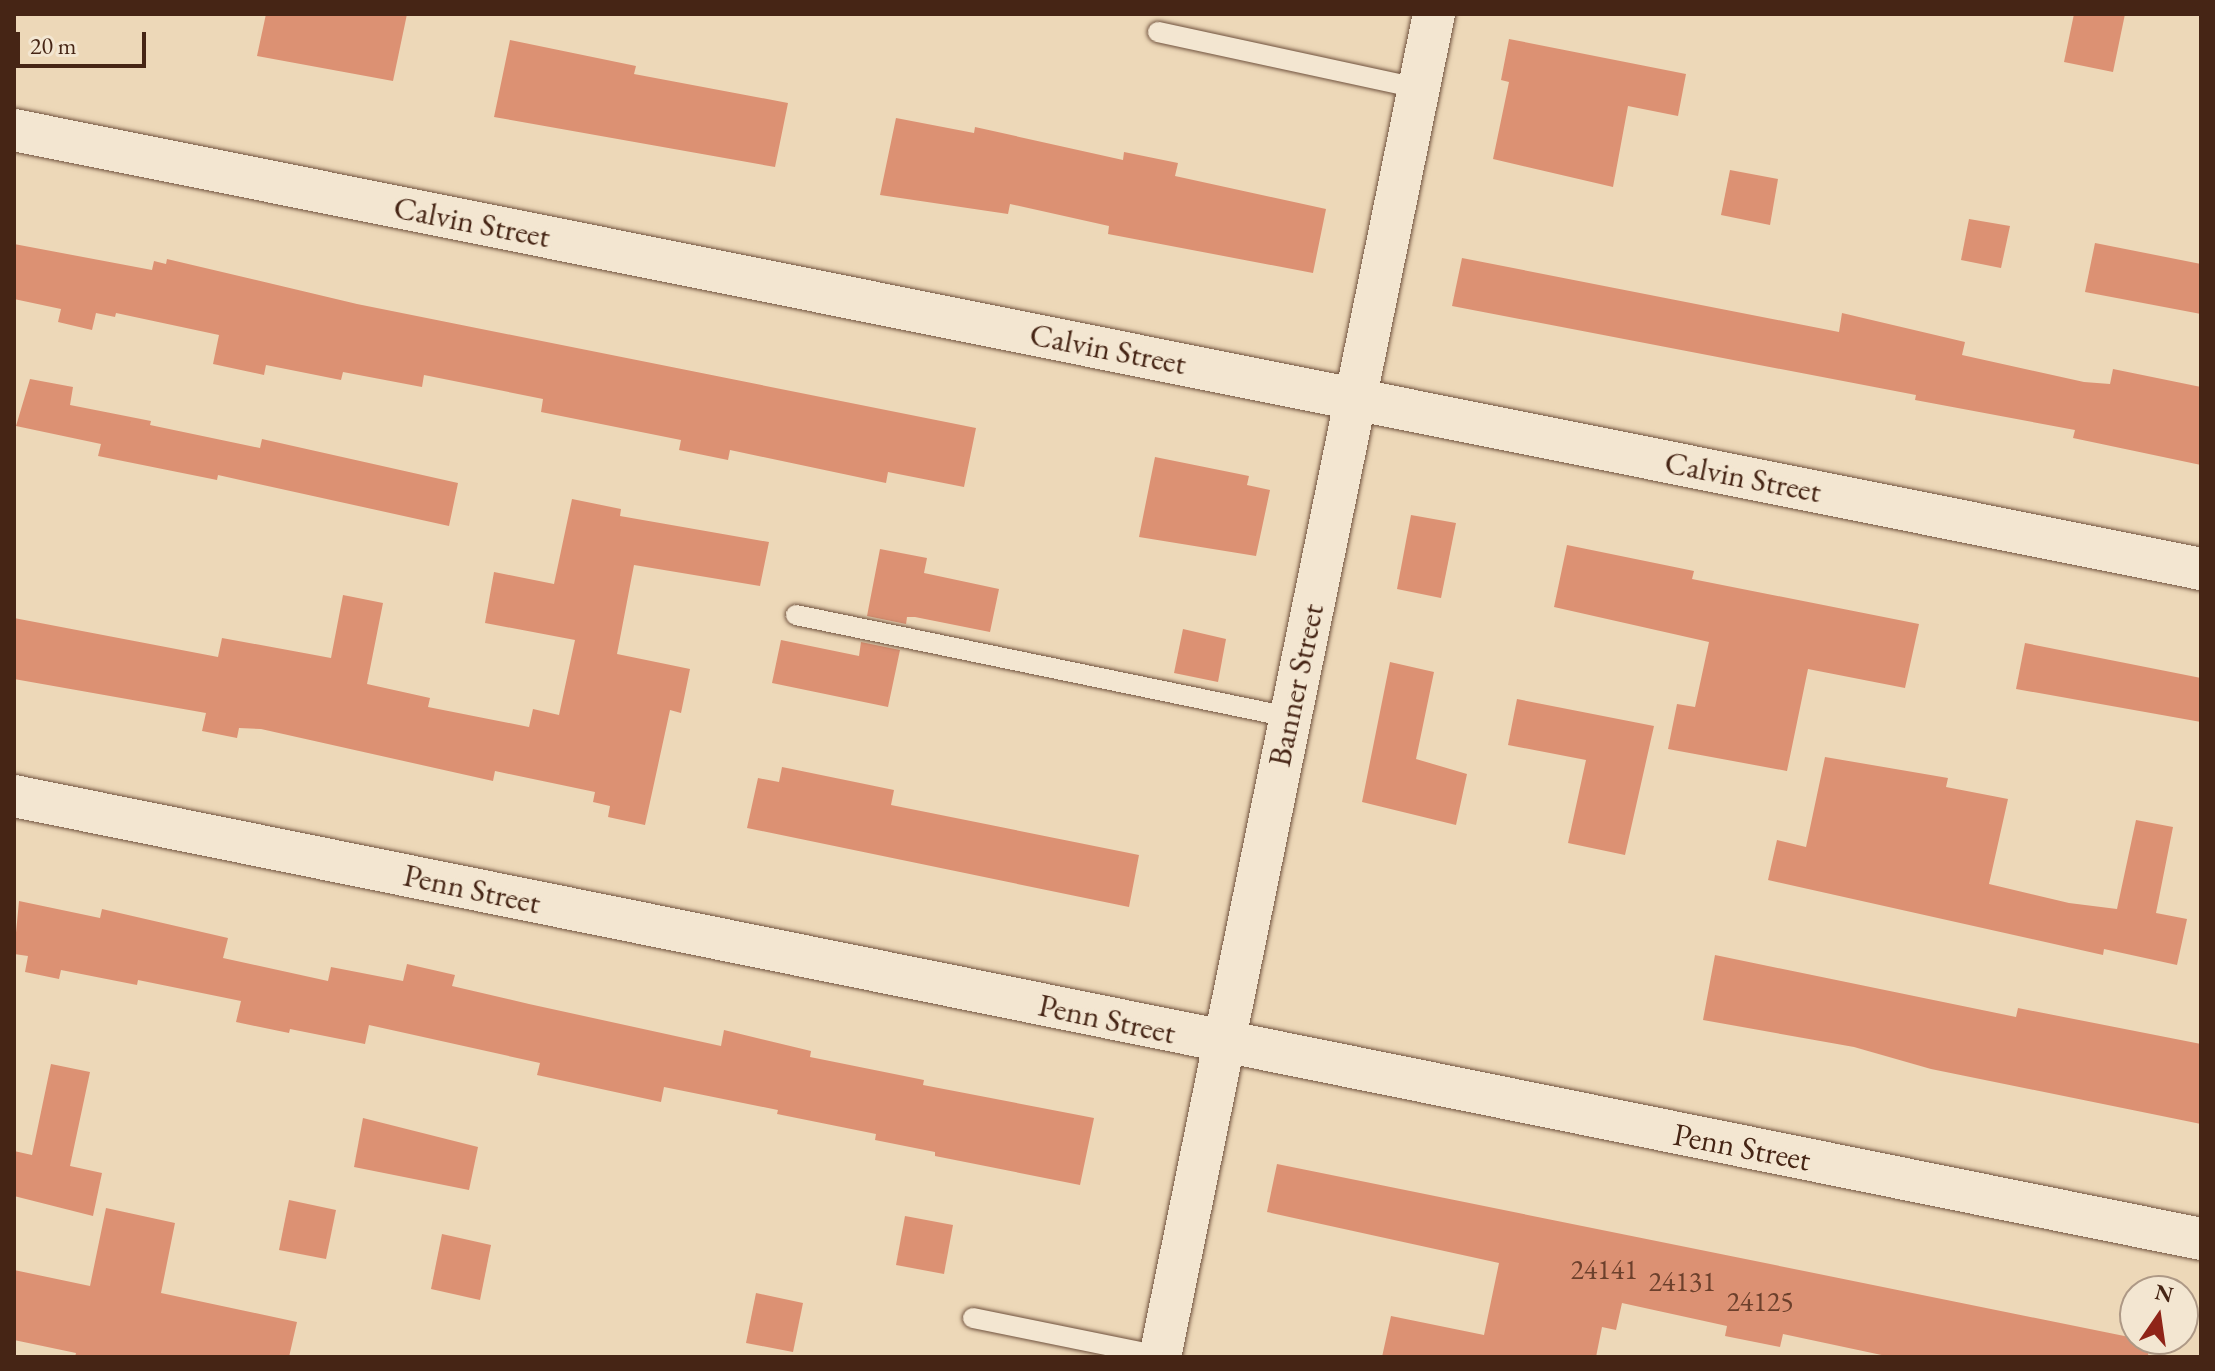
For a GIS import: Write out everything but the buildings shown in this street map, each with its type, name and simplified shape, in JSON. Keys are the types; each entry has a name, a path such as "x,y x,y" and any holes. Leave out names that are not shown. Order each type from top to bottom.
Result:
{"street":[{"name":"Banner Street","path":"1162,1357 1223,1042 1434,14"},
{"name":"Calvin Street","path":"14,130 2201,569"},
{"name":"Penn Street","path":"14,796 2201,1239"}],"lane":[{"path":"1158,32 1418,88"},
{"path":"796,615 1289,717"},
{"path":"973,1318 1162,1357"}]}
